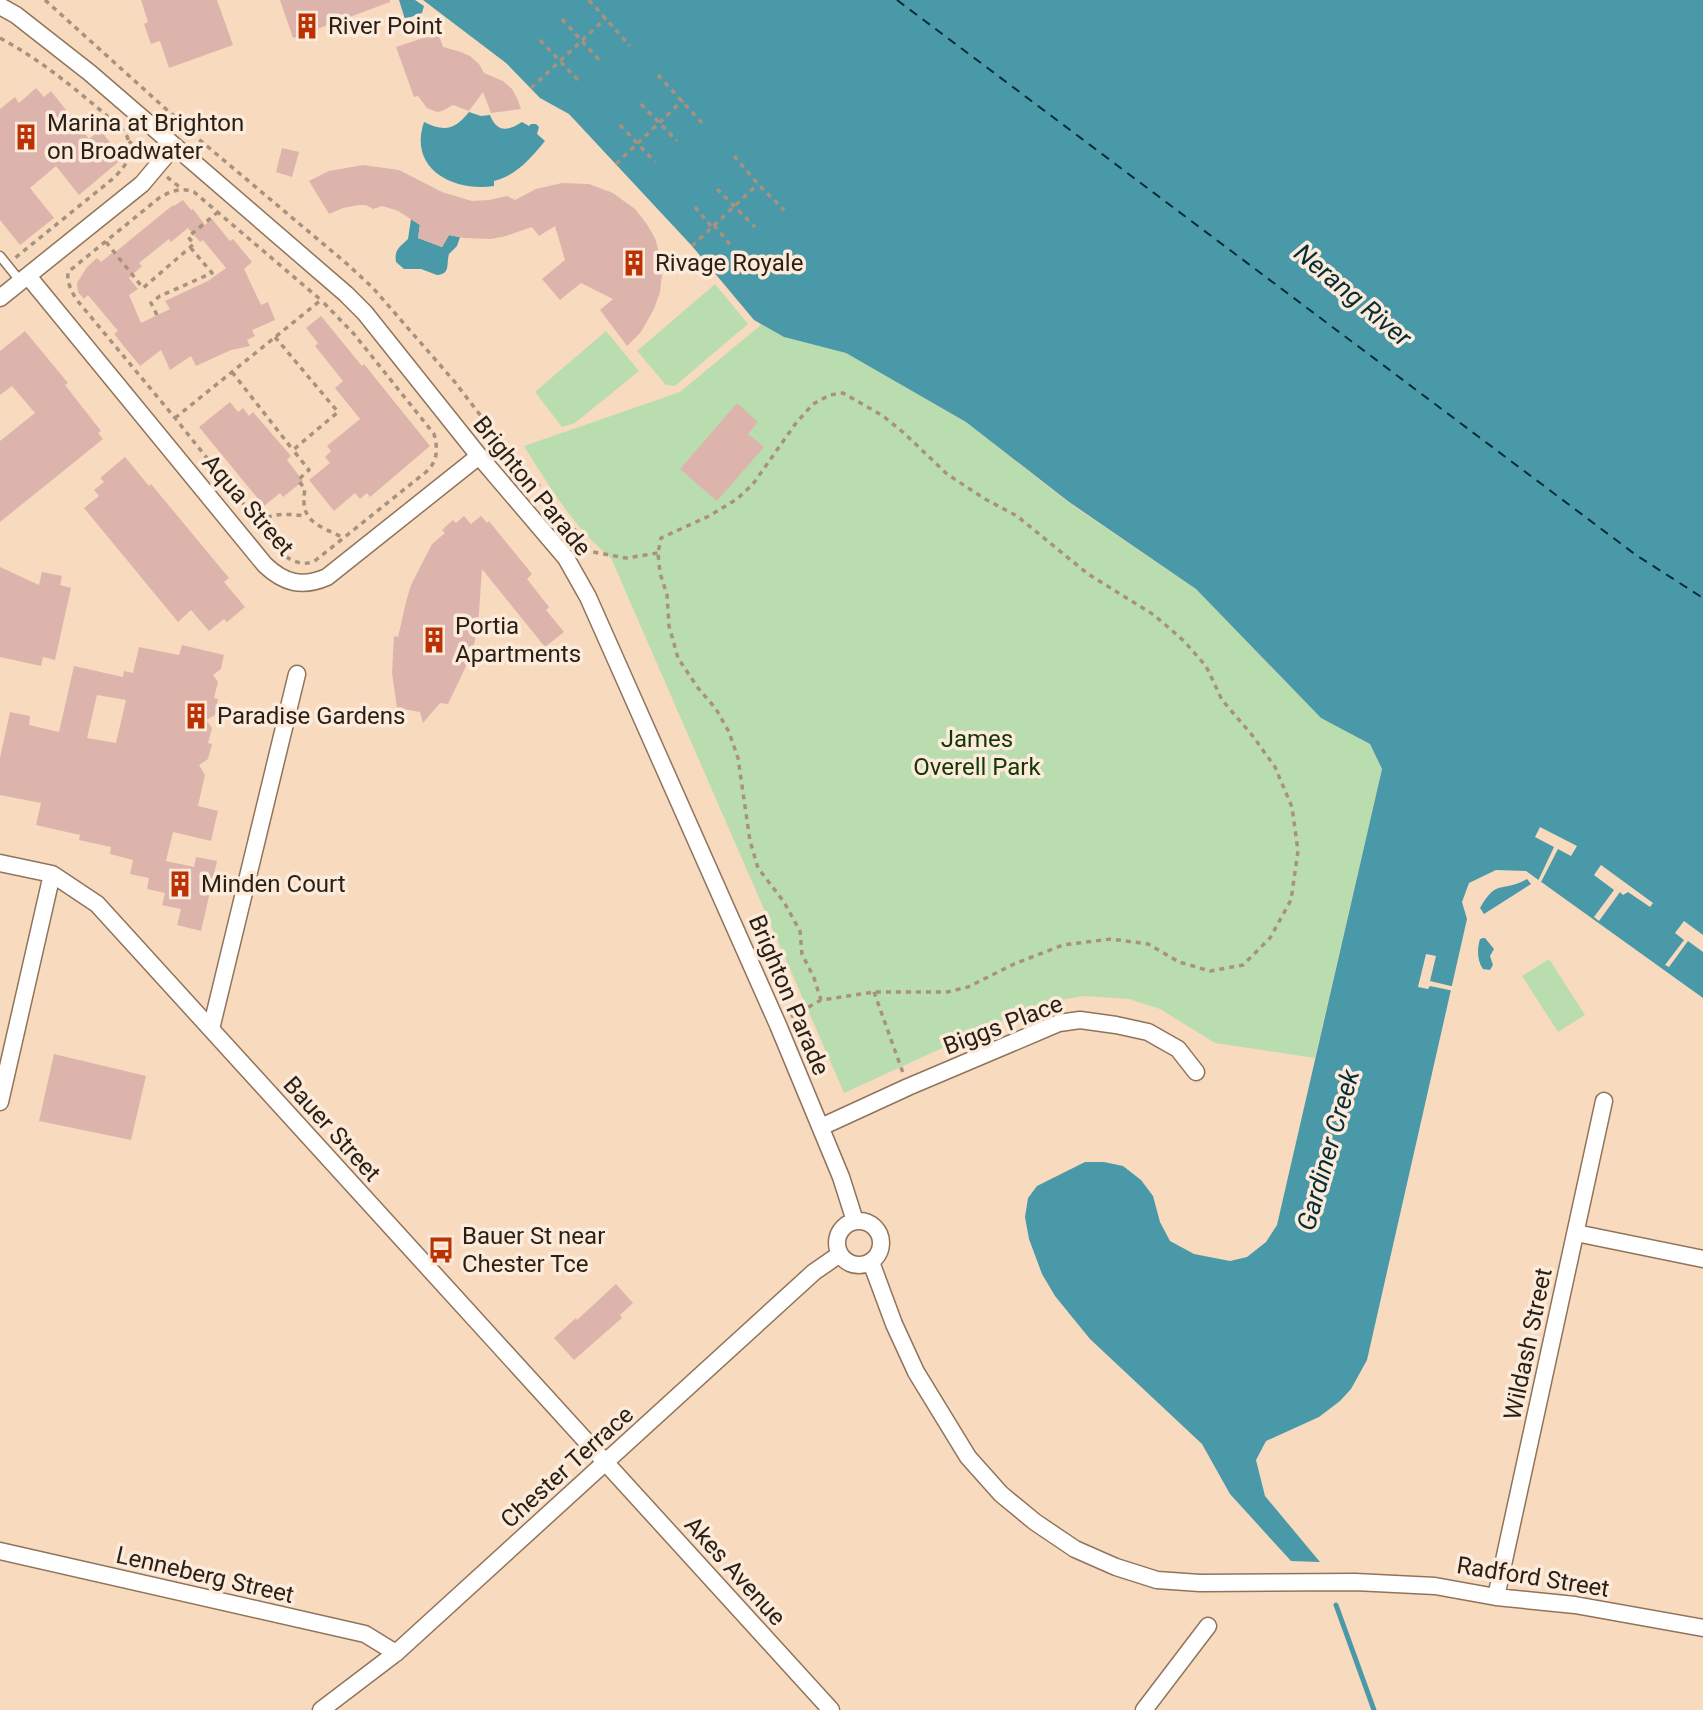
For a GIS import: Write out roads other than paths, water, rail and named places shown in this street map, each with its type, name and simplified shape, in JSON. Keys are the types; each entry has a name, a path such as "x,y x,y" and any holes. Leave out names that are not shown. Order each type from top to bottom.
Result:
{"street":[{"name":"Brighton Parade","path":"0,6 54,43 346,294 365,313 479,456 566,558 588,597 778,1025 841,1177 855,1221"},
{"path":"0,298 142,184 174,146"},
{"name":"Aqua Street","path":"24,279 265,565 274,573 293,582 315,582 327,577 479,456"},
{"path":"211,1029 297,674"},
{"name":"Bauer Street","path":"0,863 52,874 97,904 605,1463"},
{"path":"0,1102 52,874"},
{"name":"Biggs Place","path":"821,1127 1059,1023 1080,1020 1148,1032 1178,1049 1196,1072"},
{"name":"Wildash Street","path":"1496,1597 1604,1101"},
{"path":"855,1221 867,1222 880,1235 880,1250 871,1262 854,1265 844,1260 840,1254 837,1247 838,1235 845,1226 855,1221"},
{"path":"1576,1233 1703,1259"},
{"name":"Chester Terrace","path":"321,1710 396,1653 814,1272 840,1254"},
{"name":"Radford Street","path":"871,1262 894,1324 916,1372 968,1457 1001,1494 1035,1522 1075,1549 1116,1567 1157,1580 1200,1583 1355,1582 1435,1586 1496,1597 1575,1605 1703,1628"},
{"name":"Akes Avenue","path":"605,1463 831,1710"},
{"name":"Lenneberg Street","path":"0,1551 365,1634 396,1653"},
{"path":"1144,1710 1208,1626"}],"lane":[{"path":"0,256 24,279"}],"water":[{"path":"399,0 415,0 424,6 422,13 405,19"},
{"name":"Nerang River","path":"423,0 1703,0 1703,998 1526,871 1496,870 1469,883 1462,902 1467,919 1367,1360 1351,1389 1340,1401 1319,1417 1266,1441 1256,1460 1265,1496 1320,1562 1291,1561 1230,1494 1202,1444 1090,1339 1055,1296 1042,1274 1029,1239 1025,1217 1028,1198 1037,1186 1085,1162 1104,1162 1123,1166 1141,1180 1153,1196 1160,1222 1170,1241 1194,1254 1230,1261 1247,1257 1266,1242 1277,1225 1382,769 1370,744 1321,718 1196,589 1069,502 966,422 846,353 784,337 754,320 692,246 569,114 540,98 506,63"},
{"path":"469,112 481,116 490,115 496,125 503,129 522,122 529,126 536,124 539,127 537,134 545,141 516,170 494,181 494,186 479,187 450,181 428,164 422,153 424,122 449,128 459,123"},
{"path":"411,219 420,225 418,238 442,247 449,235 460,237 457,246 449,254 444,273 437,275 421,269 404,269 396,262 397,251 408,239"},
{"path":"1527,879 1531,884 1484,914 1480,908 1491,893"},
{"path":"1485,938 1494,949 1490,956 1493,965 1490,970 1483,969 1479,959 1480,939"}],"waterway":[{"name":"Gardiner Creek","path":"1336,1605 1374,1710"}],"place":[{"name":"River Point","path":"307,26"},
{"name":"Marina at Brighton on Broadwater","path":"26,137"},
{"name":"Rivage Royale","path":"634,263"},
{"name":"Portia Apartments","path":"434,640"},
{"name":"Paradise Gardens","path":"196,716"},
{"name":"Minden Court","path":"180,884"},
{"name":"Bauer St near Chester Tce","path":"441,1250"}],"park label":[{"name":"James Overell Park","path":"977,753"}]}
